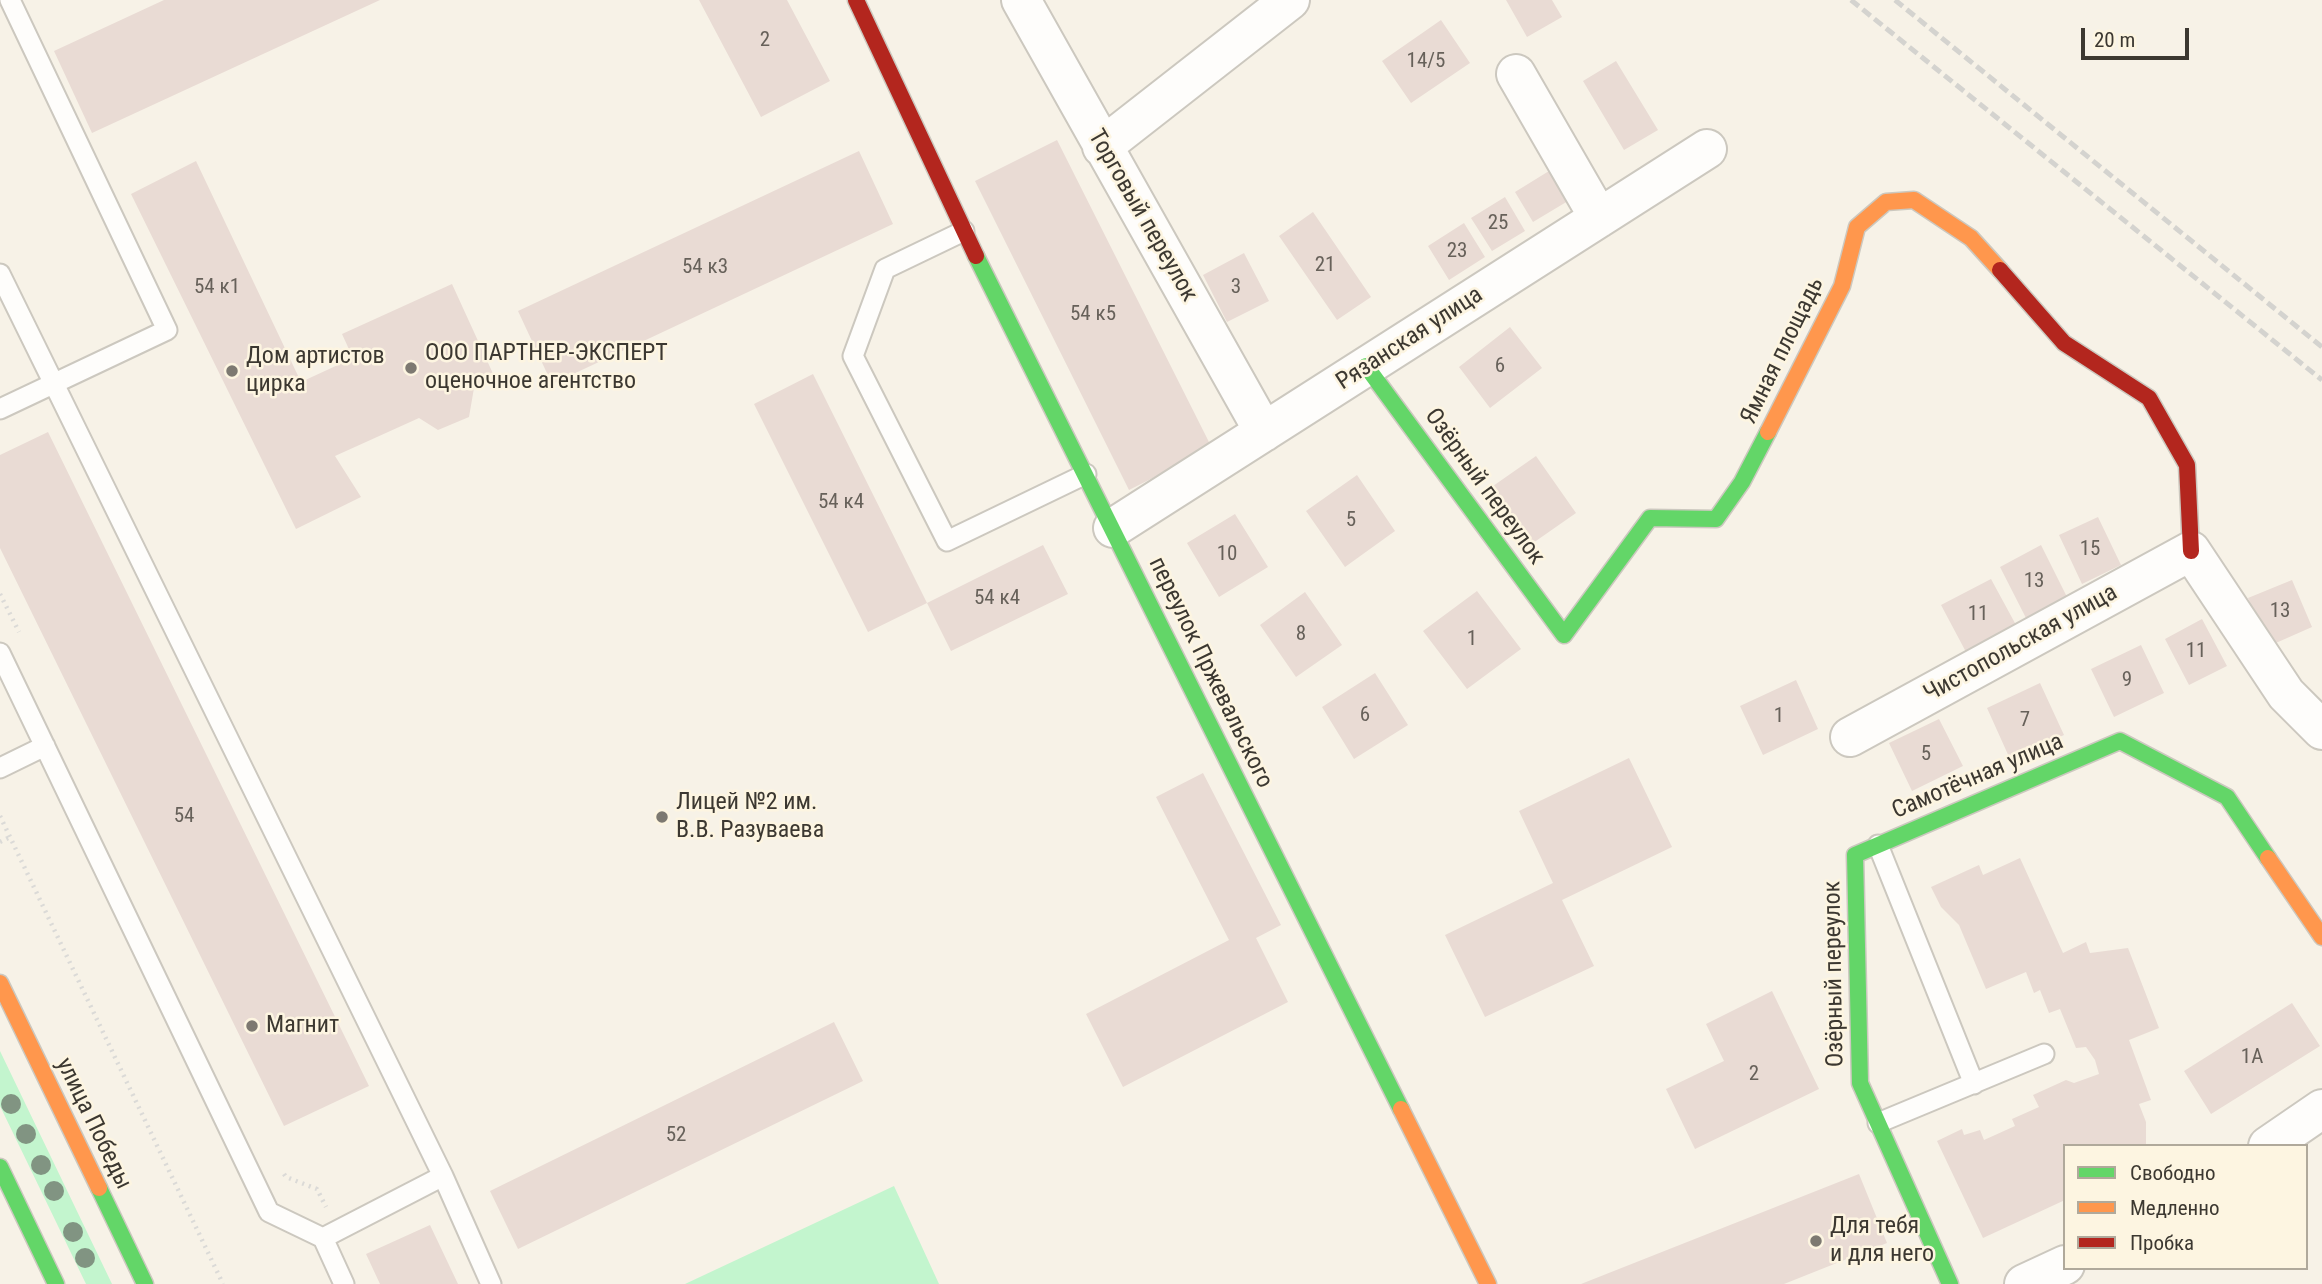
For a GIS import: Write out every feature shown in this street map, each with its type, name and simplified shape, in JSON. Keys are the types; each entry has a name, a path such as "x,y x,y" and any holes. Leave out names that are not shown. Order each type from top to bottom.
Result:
{"street":[{"name":"переулок Пржевальского","path":"856,0 964,231 1489,1284"},
{"name":"Торговый переулок","path":"1021,0 1264,432"},
{"path":"1102,146 1290,0"},
{"path":"1516,74 1599,218"},
{"name":"Рязанская улица","path":"1112,528 1707,149"},
{"name":"Ямная площадь","path":"1564,635 1650,518 1716,519 1742,482 1842,286 1857,227 1886,202 1914,200 1972,238 2064,343 2150,398 2187,465 2191,551"},
{"name":"Озёрный переулок","path":"1366,366 1564,635"},
{"path":"2191,551 2286,694 2322,730"},
{"name":"Чистопольская улица","path":"1850,737 2191,551"},
{"name":"Самотёчная улица","path":"1855,855 2120,741 2227,797 2322,937"},
{"name":"Озёрный переулок","path":"1855,855 1860,1083 1950,1284"},
{"name":"улица Победы","path":"0,983 145,1284"},
{"path":"2271,1144 2322,1109"},
{"path":"0,1167 6,1197 56,1284"},
{"path":"2024,1284 2063,1266"}],"lane":[{"path":"0,409 167,330 10,0"},
{"path":"964,231 885,269 853,356 947,541 1086,474"},
{"path":"0,274 443,1175 491,1284"},
{"path":"0,653 269,1212 330,1235 443,1175"},
{"path":"0,768 45,746"},
{"path":"1878,845 1974,1084"},
{"path":"1878,1123 2044,1054"},
{"path":"330,1235 344,1284"}],"path":[{"path":"0,594 24,643"},
{"path":"0,816 223,1284"},
{"path":"0,842 10,837"},
{"path":"280,1165 286,1177 317,1189 330,1235"}],"green space":[{"path":"0,1051 112,1284 86,1284 0,1106"},
{"path":"894,1186 939,1284 685,1284"}],"building":[{"path":"164,0 380,0 92,133 54,51"},
{"path":"699,0 787,0 830,81 761,117"},
{"path":"1506,0 1552,0 1562,17 1527,37"},
{"path":"1441,20 1470,63 1411,103 1382,61"},
{"path":"1616,61 1658,130 1624,150 1583,81"},
{"path":"1057,140 1212,448 1129,490 975,181"},
{"path":"859,151 893,224 552,384 518,311"},
{"path":"196,161 301,382 353,358 342,334 452,284 495,378 474,388 469,417 438,430 419,418 335,456 361,497 296,529 131,194"},
{"path":"1549,171 1568,201 1533,222 1515,192"},
{"path":"1505,197 1525,231 1492,251 1471,218"},
{"path":"1313,212 1371,297 1337,320 1279,236"},
{"path":"1464,223 1485,257 1449,280 1428,246"},
{"path":"1244,253 1269,301 1227,322 1203,275"},
{"path":"1510,327 1542,368 1490,408 1459,367"},
{"path":"813,374 927,603 868,632 754,404"},
{"path":"48,432 369,1086 284,1126 0,548 0,455"},
{"path":"1536,456 1576,513 1523,550 1483,493"},
{"path":"1357,475 1395,531 1345,567 1306,511"},
{"path":"1235,514 1268,567 1219,597 1187,543"},
{"path":"2098,517 2121,565 2082,584 2059,535"},
{"path":"1043,545 1068,594 951,651 927,603"},
{"path":"2041,545 2067,597 2026,618 2000,567"},
{"path":"1991,579 2016,625 1966,652 1941,605"},
{"path":"2292,580 2312,627 2269,646 2248,598"},
{"path":"1477,591 1521,649 1467,689 1423,631"},
{"path":"1305,592 1342,645 1296,677 1260,625"},
{"path":"2202,619 2227,666 2189,685 2165,639"},
{"path":"2141,645 2164,693 2114,717 2091,669"},
{"path":"1375,673 1408,725 1354,759 1322,707"},
{"path":"1796,680 1818,729 1763,755 1740,706"},
{"path":"2040,683 2064,735 2010,759 1987,708"},
{"path":"1939,719 1963,766 1912,791 1889,743"},
{"path":"1629,758 1672,847 1562,900 1594,966 1485,1017 1445,935 1553,883 1519,811"},
{"path":"1203,773 1281,925 1256,938 1288,1002 1123,1087 1086,1014 1229,940 1156,797"},
{"path":"2020,858 2063,953 2086,942 2090,953 2128,948 2159,1028 2129,1040 2151,1100 2139,1104 2146,1122 2146,1144 2063,1144 2063,1201 1983,1238 1937,1141 1962,1129 1964,1135 1980,1130 1984,1140 2015,1126 2012,1119 2039,1107 2033,1095 2066,1080 2074,1083 2099,1074 2095,1060 2086,1047 2076,1048 2060,1009 2049,1013 2040,990 2034,993 2026,972 1986,989 1959,925 1941,907 1931,887 1979,865 1983,875"},
{"path":"1772,991 1819,1089 1695,1149 1666,1089 1724,1061 1706,1024"},
{"path":"2292,1003 2320,1046 2211,1114 2184,1071"},
{"path":"834,1022 863,1081 518,1249 490,1191"},
{"path":"1859,1174 1887,1243 1784,1284 1581,1284"},
{"path":"430,1225 458,1284 380,1284 366,1254"}],"railway":[{"path":"1851,0 2322,380"},
{"path":"1895,0 2322,347"}],"traffic: fast":[{"path":"976,256 1401,1109"},
{"path":"1366,366 1564,635 1650,518 1716,519 1742,482 1768,432"},
{"path":"1950,1284 1860,1083 1855,855 2120,741 2227,797 2268,858"},
{"path":"0,1167 56,1284"},
{"path":"99,1188 145,1284"}],"traffic: slow":[{"path":"1768,432 1842,286 1857,227 1886,202 1914,200 1971,238 2000,270"},
{"path":"2268,858 2322,937"},
{"path":"0,983 99,1188"},
{"path":"1401,1109 1488,1284"}],"traffic: jam":[{"path":"856,0 976,256"},
{"path":"2000,270 2064,343 2149,398 2187,465 2191,551"}],"place":[{"name":"ООО ПАРТНЕР-ЭКСПЕРТ оценочное агентство","path":"411,368"},
{"name":"Дом артистов цирка","path":"232,371"},
{"name":"Лицей №2 им. В.В. Разуваева","path":"662,817"},
{"name":"Магнит","path":"252,1026"},
{"name":"Для тебя и для него","path":"1816,1241"}]}
